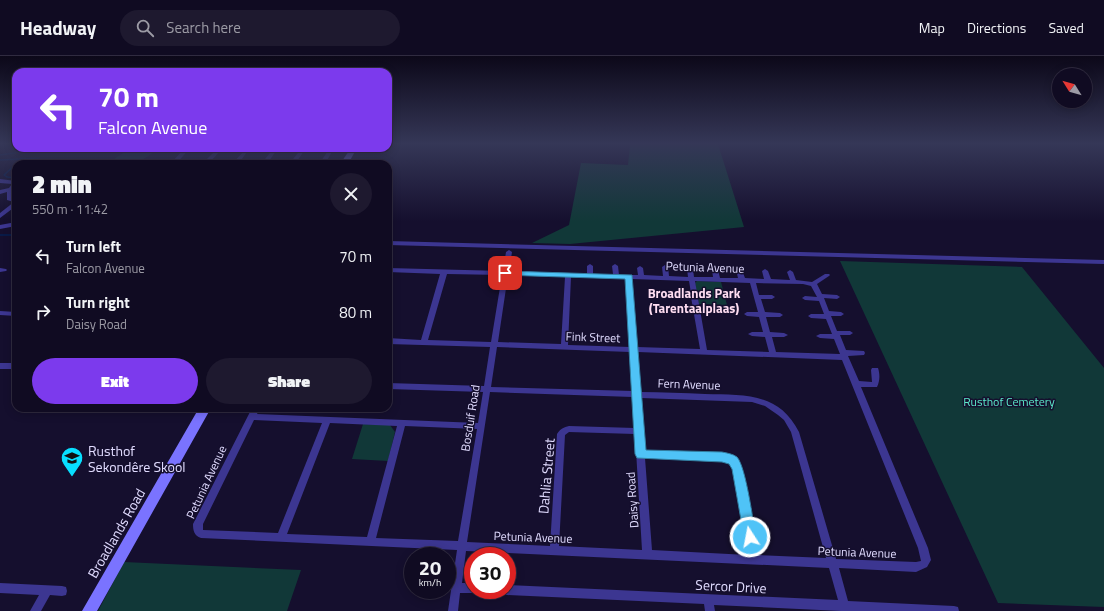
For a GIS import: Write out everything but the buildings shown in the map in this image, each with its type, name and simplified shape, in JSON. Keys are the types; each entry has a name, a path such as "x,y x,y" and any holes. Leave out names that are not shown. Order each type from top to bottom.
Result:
{"main road":[{"name":"Broadlands Road","path":"89,611 203,412"}],"street":[{"path":"0,181 12,182"},
{"path":"0,192 10,189"},
{"path":"10,189 8,194 9,199 12,200"},
{"path":"0,216 12,206"},
{"path":"0,227 12,225"},
{"path":"392,243 1104,262"},
{"name":"Bosduif Road","path":"457,588 462,546 509,252"},
{"path":"590,266 590,276"},
{"path":"615,266 616,276"},
{"path":"665,267 666,278"},
{"path":"640,268 641,277"},
{"path":"690,269 704,352"},
{"name":"Petunia Avenue","path":"253,412 198,524 198,530 201,534 754,559 832,564 916,567 924,564 926,560 923,548 817,289 812,284 752,280 392,270"},
{"path":"715,270 717,279"},
{"path":"739,270 742,280"},
{"path":"765,271 768,281"},
{"path":"424,343 444,272"},
{"path":"790,272 794,282"},
{"path":"564,347 568,275"},
{"path":"812,284 826,275"},
{"name":"Daisy Road","path":"629,277 648,554"},
{"path":"752,280 773,354"},
{"path":"677,294 694,295"},
{"path":"757,297 772,298"},
{"path":"805,298 837,297"},
{"path":"0,313 12,314"},
{"path":"746,314 780,315"},
{"path":"811,316 841,314"},
{"path":"820,336 850,333"},
{"path":"752,334 784,335"},
{"name":"Fink Street","path":"392,341 773,354 844,355 861,353"},
{"path":"0,366 12,366"},
{"path":"856,384 874,385 876,382 875,370"},
{"name":"Fern Avenue","path":"392,386 751,399 767,404 780,412 790,422 795,432 845,608"},
{"path":"253,412 327,420 481,426"},
{"path":"281,538 327,420"},
{"path":"370,542 402,423"},
{"name":"Dahlia Street","path":"554,550 561,434 569,429 639,431"},
{"path":"641,454 722,457 733,461 737,468 754,559"},
{"path":"0,588 62,591"},
{"path":"453,611 457,588 464,588"},
{"path":"35,611 48,590"},
{"name":"Sercor Drive","path":"516,590 708,599 845,608 954,611"},
{"path":"708,599 710,611"}],"green space":[{"path":"580,170 726,170 744,227 570,244 532,243 569,225"},
{"name":"Rusthof Cemetery","path":"840,261 1022,267 1104,368 1104,607 998,603"},
{"path":"697,281 721,282 727,305 699,304 695,283"},
{"path":"363,424 390,425 395,432 388,461 352,459"},
{"path":"124,562 301,570 287,611 98,611"}],"waterway":[{"path":"10,170 4,175 12,178"},
{"path":"0,235 12,235"}],"place":[{"name":"Rusthof Sekondêre Skool","path":"72,478"}],"district":[{"name":"Broadlands Park (Tarentaalplaas)","path":"694,300"}],"route":[{"path":"505,273 629,277 641,454 722,457 733,461 737,468 750,537"}]}
